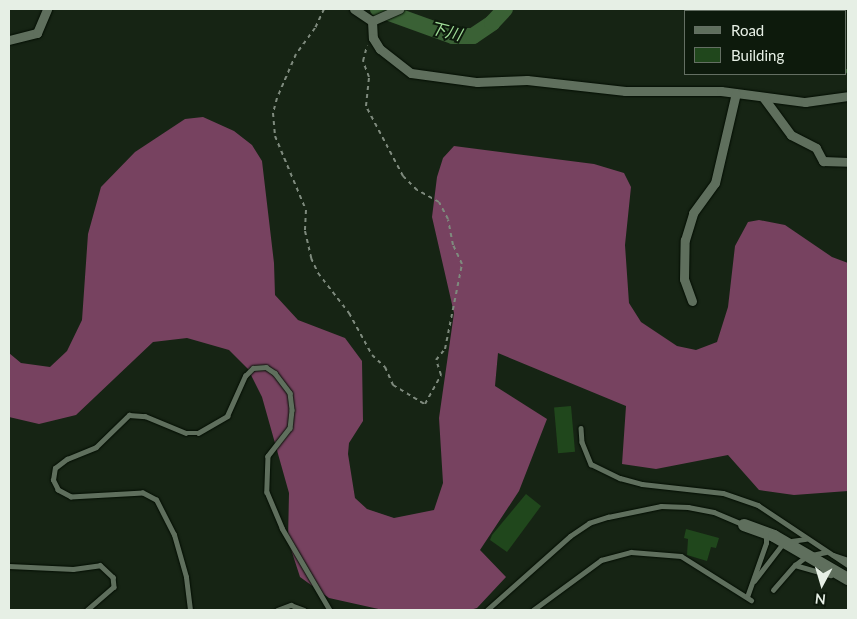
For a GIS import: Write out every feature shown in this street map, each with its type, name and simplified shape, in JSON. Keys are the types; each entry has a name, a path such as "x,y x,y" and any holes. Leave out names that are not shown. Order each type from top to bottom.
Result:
{"street":[{"path":"9,40 37,33 47,9"},
{"path":"354,9 372,21"},
{"path":"372,21 399,9"},
{"path":"372,21 373,38 380,49 410,73 477,82 534,80 617,91 736,93 805,102 848,96"},
{"path":"692,301 684,279 685,240 693,213 715,183 736,93"},
{"path":"763,97 791,135 816,148 823,161 848,162"},
{"path":"744,525 784,542 845,578"}],"lane":[{"path":"190,610 186,577 174,535 156,500 143,493 70,497 53,480 55,468 67,459 96,447 129,415 144,416 186,433 198,433 227,416 235,405 236,394 245,376 253,368 266,367 275,373 290,393 292,410 290,428 268,456 267,492 282,528 330,610"},
{"path":"581,428 582,442 591,464 620,478 642,484 723,493 758,505 789,528 848,565"},
{"path":"487,610 570,536 608,517 660,506 688,507 714,512 744,525"},
{"path":"533,610 601,560 631,552 681,556 749,598 766,543 766,533"},
{"path":"754,580 784,542 807,539"},
{"path":"773,590 794,566 807,556 825,551 848,560"},
{"path":"9,566 73,569 100,565 113,577 114,587 88,610"},
{"path":"794,566 845,578"},
{"path":"277,610 291,605 304,610"}],"path":[{"path":"324,9 315,28 296,54 277,98 273,113 275,136 306,210 305,231 311,258 318,273 349,313 372,355 385,367 393,384 425,404 442,375 436,360 445,349 462,264 453,245 448,219 439,202 417,190 402,176 366,106 369,77 363,61 373,38"}],"shaded area":[{"path":"203,117 234,131 252,145 262,161 274,263 275,295 298,320 345,338 362,361 363,421 349,443 348,454 355,498 367,509 394,518 434,510 443,483 439,418 454,313 432,217 437,177 443,158 454,146 594,164 624,173 631,187 625,245 629,303 641,322 677,346 696,350 717,342 728,307 735,246 748,222 759,220 785,225 832,257 848,263 848,491 794,495 759,490 728,455 656,469 622,464 626,406 498,353 495,386 547,419 519,491 480,550 506,577 477,608 470,610 383,610 329,598 300,577 288,540 289,493 262,397 248,369 229,350 187,338 153,342 76,415 39,424 9,417 9,353 21,363 50,367 67,351 82,320 88,234 101,187 135,152 185,119"}],"building":[{"path":"571,406 575,452 558,453 554,407"},
{"path":"526,494 541,506 507,552 490,540 492,535"},
{"path":"686,529 719,538 716,548 711,547 707,561 687,555 688,539 684,538"}],"waterway":[{"name":"下川","path":"378,9 453,36 473,36 492,23 505,9"}]}
